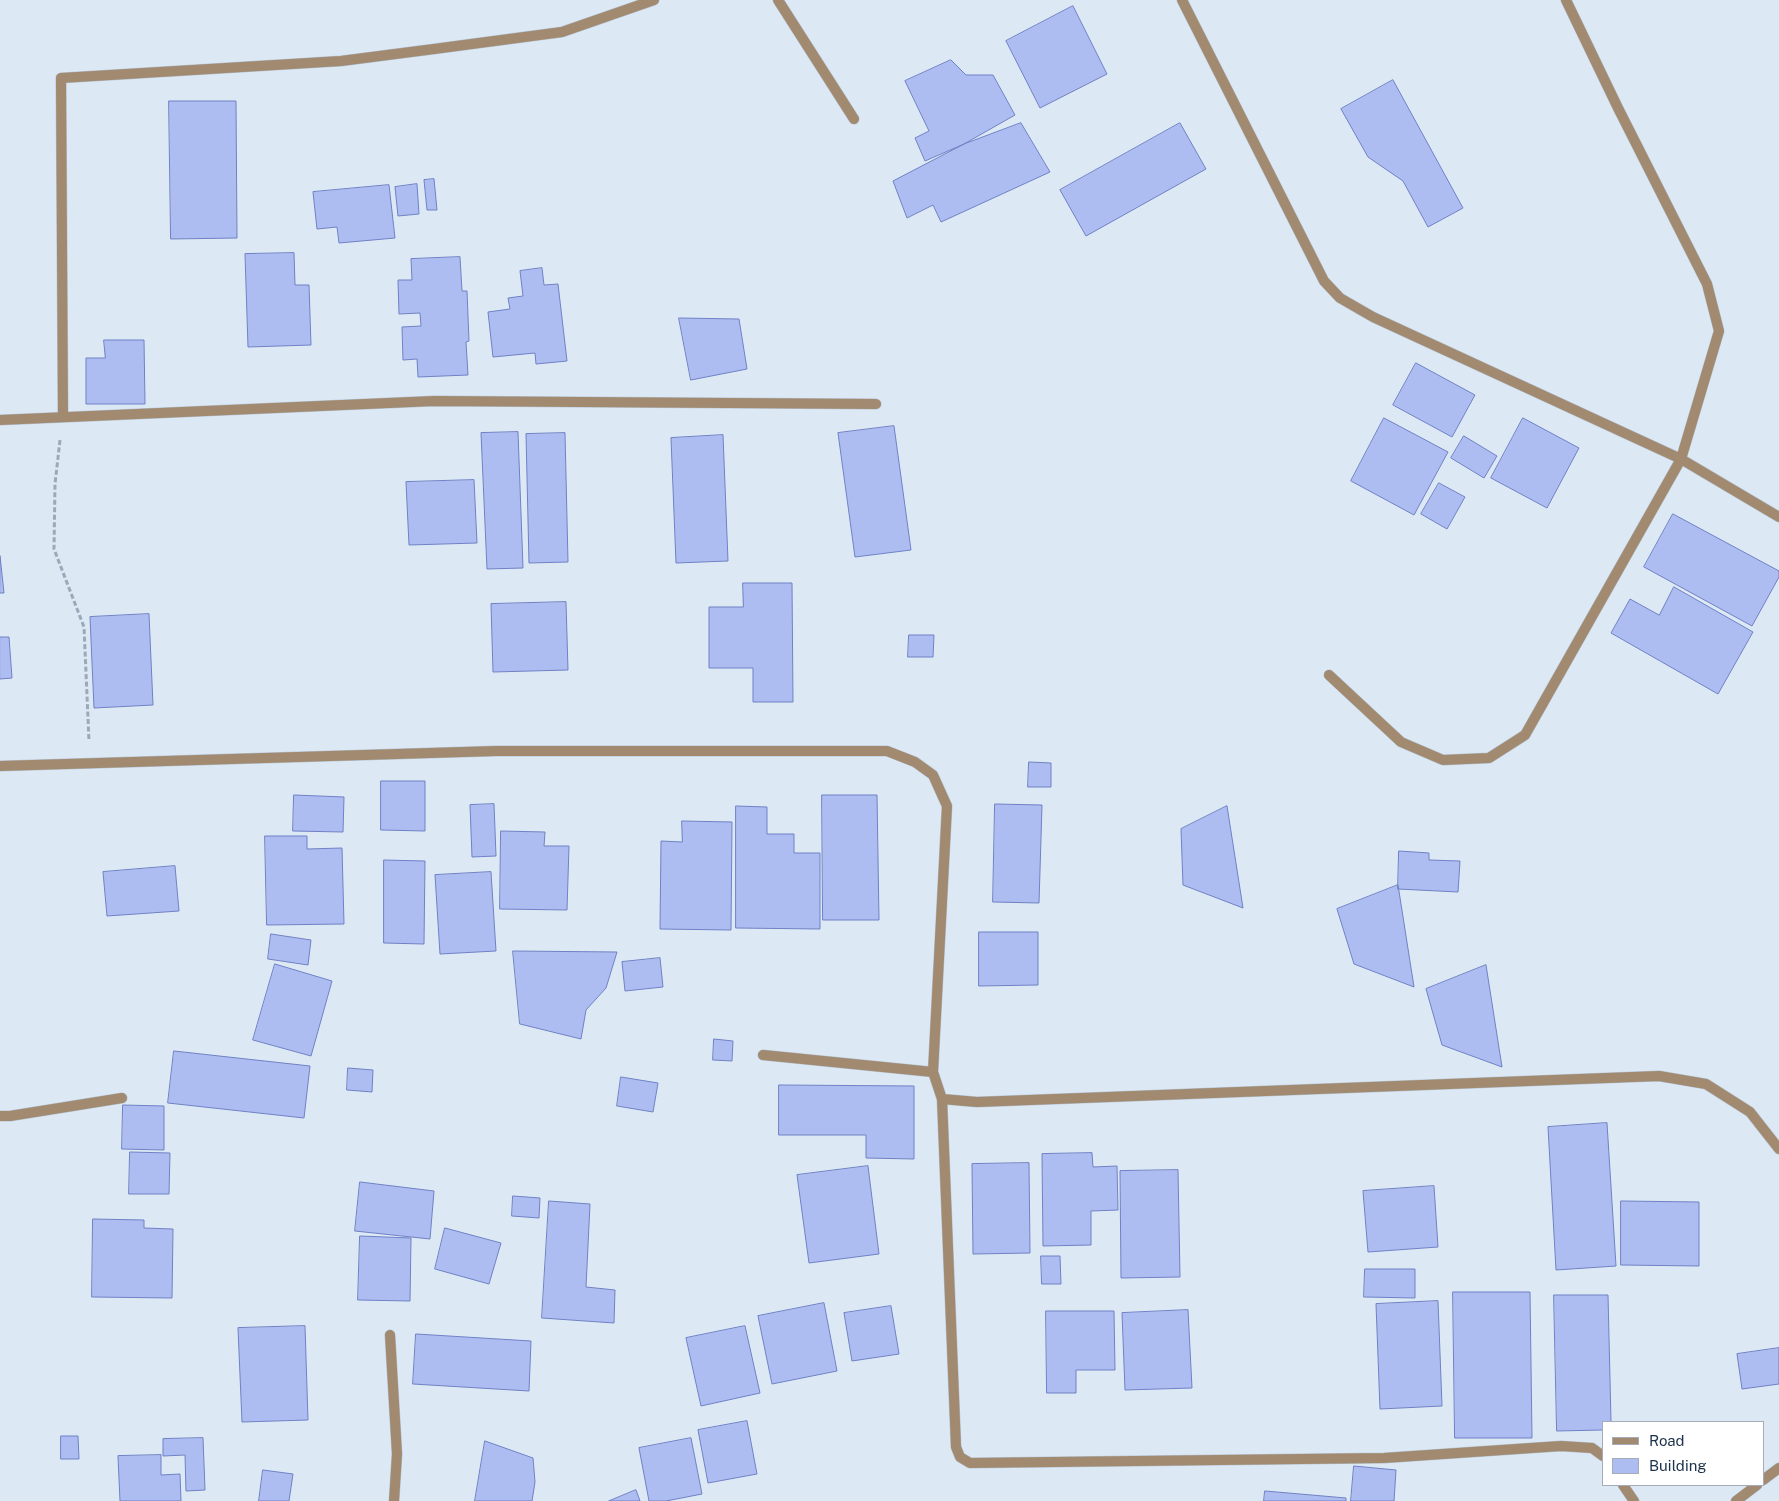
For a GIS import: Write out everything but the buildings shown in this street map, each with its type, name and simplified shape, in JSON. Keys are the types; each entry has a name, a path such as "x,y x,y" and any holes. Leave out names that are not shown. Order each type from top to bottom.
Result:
{"street":[{"path":"63,417 61,78 341,61 434,49 562,32 654,0"},
{"path":"778,0 854,119"},
{"path":"1182,0 1324,281 1340,298 1373,317 1681,459 1779,517"},
{"path":"1329,675 1401,742 1443,760 1489,758 1525,735 1681,459 1719,331 1717,322 1707,284 1566,0"},
{"path":"0,420 434,401 876,404"},
{"path":"0,766 496,751 887,751 915,762 933,775 947,806 933,1072 942,1099 956,1447 960,1457 970,1463 1384,1458 1561,1446 1592,1448 1602,1455"},
{"path":"763,1055 933,1072"},
{"path":"942,1099 977,1102 1659,1076 1706,1084 1750,1112 1779,1149"},
{"path":"0,1116 122,1098"},
{"path":"390,1335 397,1454 394,1501"},
{"path":"1764,1479 1779,1468"},
{"path":"1625,1486 1634,1501"},
{"path":"1736,1501 1756,1486"}],"path":[{"path":"63,417 55,484 54,549 84,627 90,762"}]}
